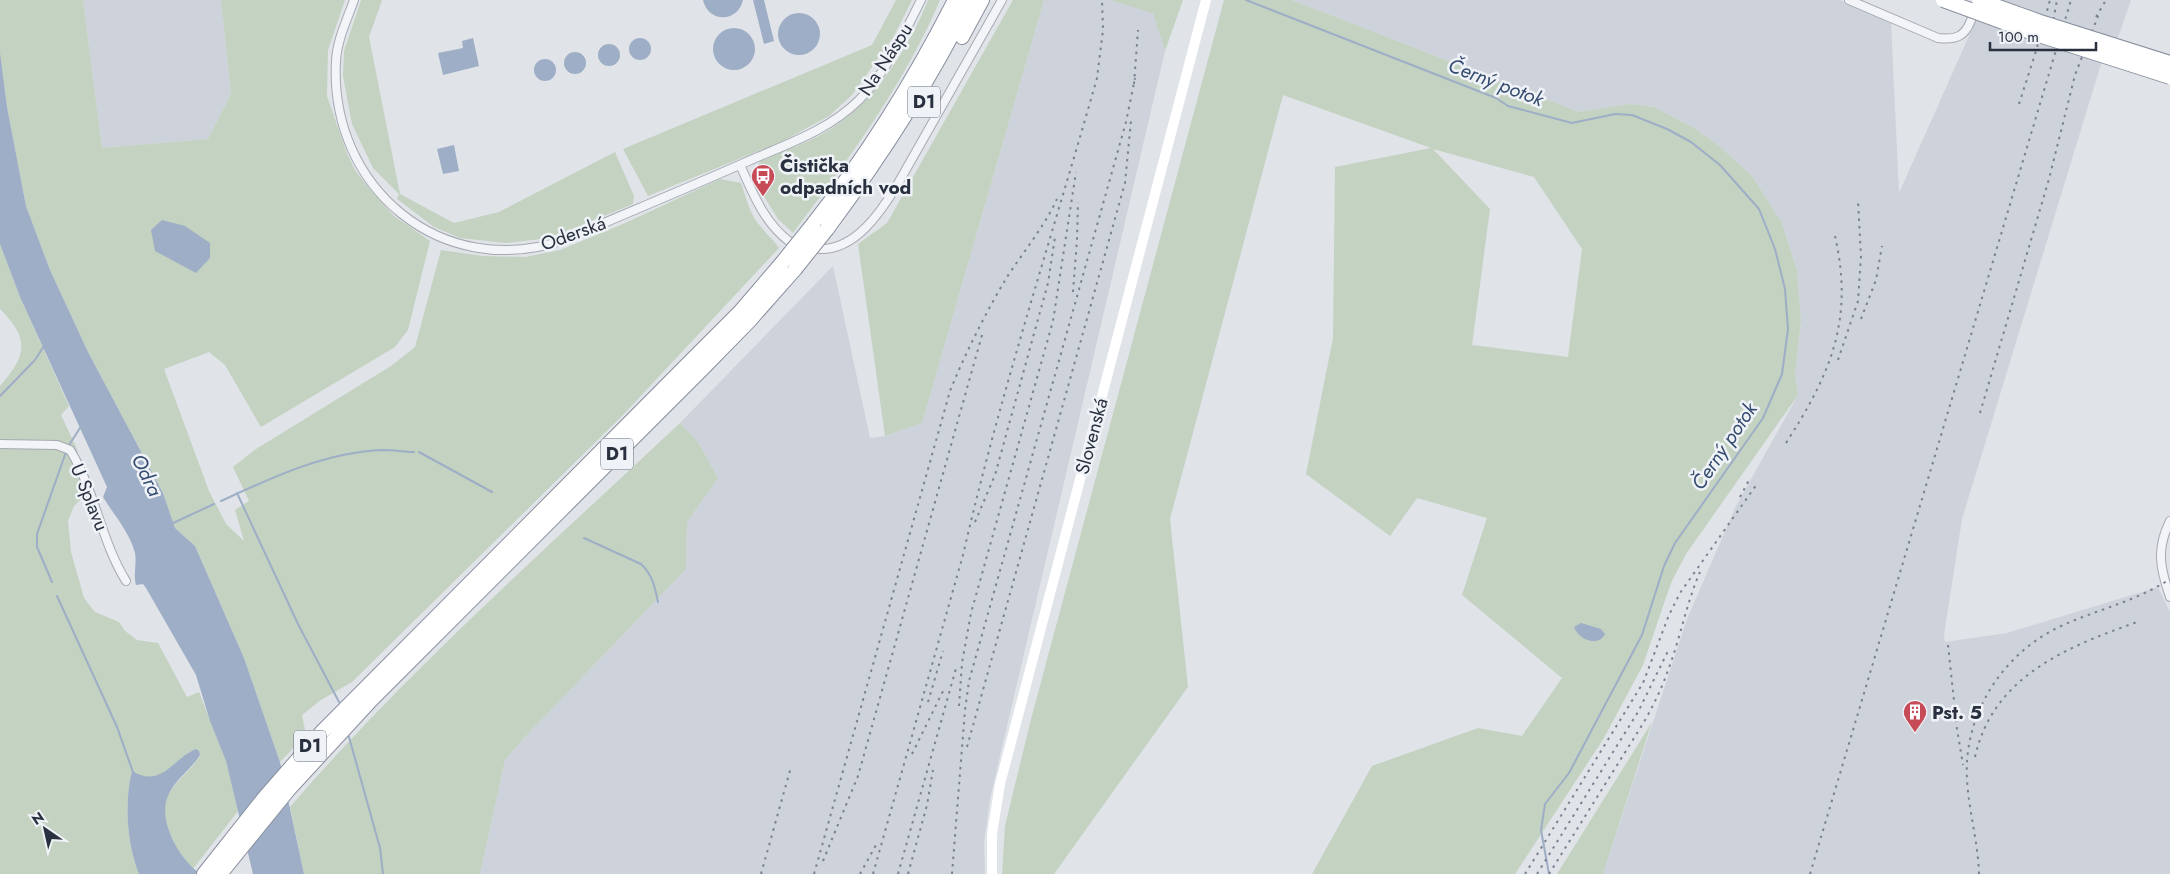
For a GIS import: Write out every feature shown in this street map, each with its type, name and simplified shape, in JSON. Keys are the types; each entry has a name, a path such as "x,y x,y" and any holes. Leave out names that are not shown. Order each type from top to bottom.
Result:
{"highway":[{"name":"D1","path":"866,152 942,15 947,0"},
{"name":"D1","path":"789,266 814,223 866,152 903,97 955,0"},
{"name":"D1","path":"220,874 295,782 371,700 431,631 694,358 827,229 853,195 928,80 970,0"},
{"name":"D1","path":"853,195 871,180 896,145 939,78 982,0"},
{"path":"1943,0 2039,35 2170,77"},
{"path":"1979,0 2170,64"},
{"name":"D1","path":"204,874 260,804 321,733 431,631"}],"street":[{"name":"Oderská","path":"354,0 341,36 336,61 339,112 347,141 368,178 388,202 415,223 443,239 488,248 517,249 546,245 564,240 740,165"},
{"name":"Na Náspu","path":"740,165 814,131 850,108 876,79 921,0"},
{"path":"820,249 833,248 847,242 866,227 883,208 1002,0"},
{"path":"1849,0 1938,38 1952,40 1960,36 1968,29 1971,20"},
{"name":"Slovenská","path":"992,874 992,834 1000,784 1205,3"},
{"path":"740,165 768,220 776,231 790,242"},
{"name":"U Splavu","path":"0,444 57,445 70,450 95,504 126,581"},
{"path":"2170,521 2162,538 2161,552 2164,580 2170,597"}],"shaded area":[{"path":"83,0 221,0 231,94 208,139 102,148"},
{"path":"1044,0 1110,0 1153,12 1165,51 990,799 984,843 985,874 480,874 505,760 686,569 687,522 718,478 698,442 680,423 833,266 870,438 885,436 922,423"},
{"path":"1292,0 1841,0 1891,23 1899,193 1985,0 2131,0 2119,35 2101,64 1962,519 1944,635 1945,642 2007,633 2158,587 2170,612 2170,874 1603,874 1687,619 1736,506 1798,395 1795,373 1801,321 1797,271 1782,223 1752,176 1719,146 1694,128 1654,107 1629,104 1579,112"}],"green space":[{"path":"0,0 83,0 102,148 208,139 231,94 221,0 345,0 328,50 327,96 346,151 355,170 394,216 430,241 408,330 395,347 261,427 225,365 209,352 164,369 209,491 226,524 244,541 235,510 249,501 233,467 256,449 391,366 415,347 441,250 483,256 525,257 560,250 623,224 720,179 741,183 757,223 779,248 623,415 352,682 321,700 302,715 306,735 280,762 244,658 195,546 175,528 163,493 88,352 50,270 26,206 7,107 0,52"},
{"path":"361,0 382,0 369,37 400,194 454,223 499,212 615,152 634,196 633,204 550,238 505,243 460,238 434,227 397,199 399,194 373,168 352,124 343,76 344,51"},
{"path":"896,0 912,0 894,36 852,95 829,116 783,141 648,196 623,149 872,45"},
{"path":"928,0 940,0 910,62 874,121 793,233 778,219 755,182 756,167 761,161 824,133 857,108 873,92 899,57"},
{"path":"1013,0 1044,0 922,423 885,436 858,244 887,223"},
{"path":"1110,0 1183,0 1165,51 1153,13"},
{"path":"1224,0 1292,0 1579,112 1629,104 1654,107 1694,128 1719,146 1752,176 1782,223 1797,271 1801,321 1795,373 1798,395 1686,554 1671,583 1643,665 1604,738 1515,874 1312,874 1372,766 1478,728 1522,736 1562,678 1462,595 1487,518 1417,498 1390,536 1306,474 1333,338 1335,167 1431,148 1283,95 1170,519 1188,687 1054,874 1002,874 1005,826 1030,723","holes":["1433,149 1534,177 1582,249 1568,357 1472,345 1490,209"]},
{"path":"0,244 20,297 69,406 61,415 77,449 79,476 86,494 74,506 68,521 71,552 84,598 95,612 119,622 125,631 137,640 158,643 187,697 199,692 226,761 238,811 193,869 174,843 166,822 165,811 166,801 170,792 200,756 191,751 175,765 156,776 143,777 132,772 128,797 128,823 129,837 139,874 0,874 0,386 16,365 21,347 16,329 0,309"},
{"path":"680,423 698,442 718,478 687,522 686,569 505,760 480,874 304,874 290,807 382,706 480,610"},
{"path":"1652,722 1603,874 1557,874"}],"water":[{"path":"703,0 743,0 740,8 735,13 723,17 711,13 706,8"},
{"path":"753,0 764,0 774,41 764,44"},
{"path":"799,13 814,19 820,34 814,49 799,55 784,49 778,34 784,19"},
{"path":"734,28 749,34 755,49 749,64 734,70 719,64 713,49 719,34"},
{"path":"473,38 479,66 443,75 438,53 463,48 462,41"},
{"path":"640,38 648,41 651,49 648,57 640,60 632,57 629,49 632,41"},
{"path":"609,44 617,47 620,55 617,63 609,66 601,63 598,55 601,47"},
{"name":"Odra","path":"0,52 7,107 26,206 50,270 88,352 163,493 175,528 195,546 244,658 280,762 304,874 253,874 226,761 210,721 196,675 146,588 143,584 136,585 133,546 126,531 103,497 107,487 20,297 0,244"},
{"path":"575,52 583,55 586,63 583,71 575,74 567,71 564,63 567,55"},
{"path":"545,59 553,62 556,70 553,78 545,81 537,78 534,70 537,62"},
{"path":"454,145 459,171 443,174 437,149"},
{"path":"162,220 185,226 210,243 210,258 196,273 155,251 151,230"},
{"path":"1581,623 1601,629 1605,634 1598,640 1588,640 1580,635 1574,627"},
{"path":"196,749 200,755 171,790 165,806 168,828 172,839 185,860 201,874 139,874 129,837 128,823 128,796 132,771 142,776 159,774"}],"waterway":[{"name":"Černý potok","path":"1246,0 1496,98 1508,106 1572,123 1615,114 1632,115 1667,129 1691,142 1720,165 1759,209 1775,249 1785,289 1788,329 1782,374 1763,418 1675,543 1664,566 1642,635 1569,773 1545,804 1541,830 1549,874"},
{"path":"0,396 35,360 44,346"},
{"path":"69,445 80,428"},
{"path":"221,501 300,467 341,455 383,450 414,452"},
{"path":"52,582 37,547 37,534 66,452"},
{"path":"419,452 492,492"},
{"path":"237,493 298,624 339,702"},
{"path":"171,524 214,504"},
{"path":"584,538 641,564 650,576 658,602"},
{"path":"57,596 117,727 133,772"},
{"path":"349,737 380,848 383,874"}],"railway":[{"path":"873,874 963,555 993,435 1097,78 1103,30 1102,0"},
{"path":"2019,104 2050,0"},
{"path":"2052,27 2057,0"},
{"path":"1810,874 2071,0"},
{"path":"2096,17 2106,0"},
{"path":"1980,413 2049,179 2075,75 2100,11"},
{"path":"1134,84 1138,30"},
{"path":"952,874 969,681 1126,122 1135,78"},
{"path":"967,747 1125,183 1131,121"},
{"path":"959,706 962,663 971,613 1053,321 1076,172"},
{"path":"814,874 950,391 991,304 1007,277 1034,239 1057,199"},
{"path":"1838,360 1858,301 1861,256 1858,201"},
{"path":"1073,292 1078,202"},
{"path":"1786,443 1815,393 1826,369 1840,320 1842,294 1835,236"},
{"path":"975,522 995,475 1048,283 1055,237"},
{"path":"1861,319 1876,280 1882,246"},
{"path":"823,861 858,776 982,335"},
{"path":"1740,497 1749,480"},
{"path":"1525,874 1643,683 1669,615 1680,593 1757,484"},
{"path":"1549,874 1654,704 1672,660 1700,572"},
{"path":"1979,874 1968,792 1967,756 1979,711 1990,690 2003,671 2038,639 2059,627 2129,600 2170,579"},
{"path":"1975,757 1984,729 1998,705 2016,685 2036,669 2060,654 2137,622"},
{"path":"1948,645 1963,765"},
{"path":"928,702 943,651"},
{"path":"1537,874 1638,712 1668,651"},
{"path":"898,874 957,665"},
{"path":"912,754 945,687"},
{"path":"761,874 791,767"},
{"path":"908,874 927,805 933,770"},
{"path":"860,874 876,845"}],"place":[{"name":"Čistička odpadních vod","path":"763,197"},
{"name":"Pst. 5","path":"1915,733"}]}
